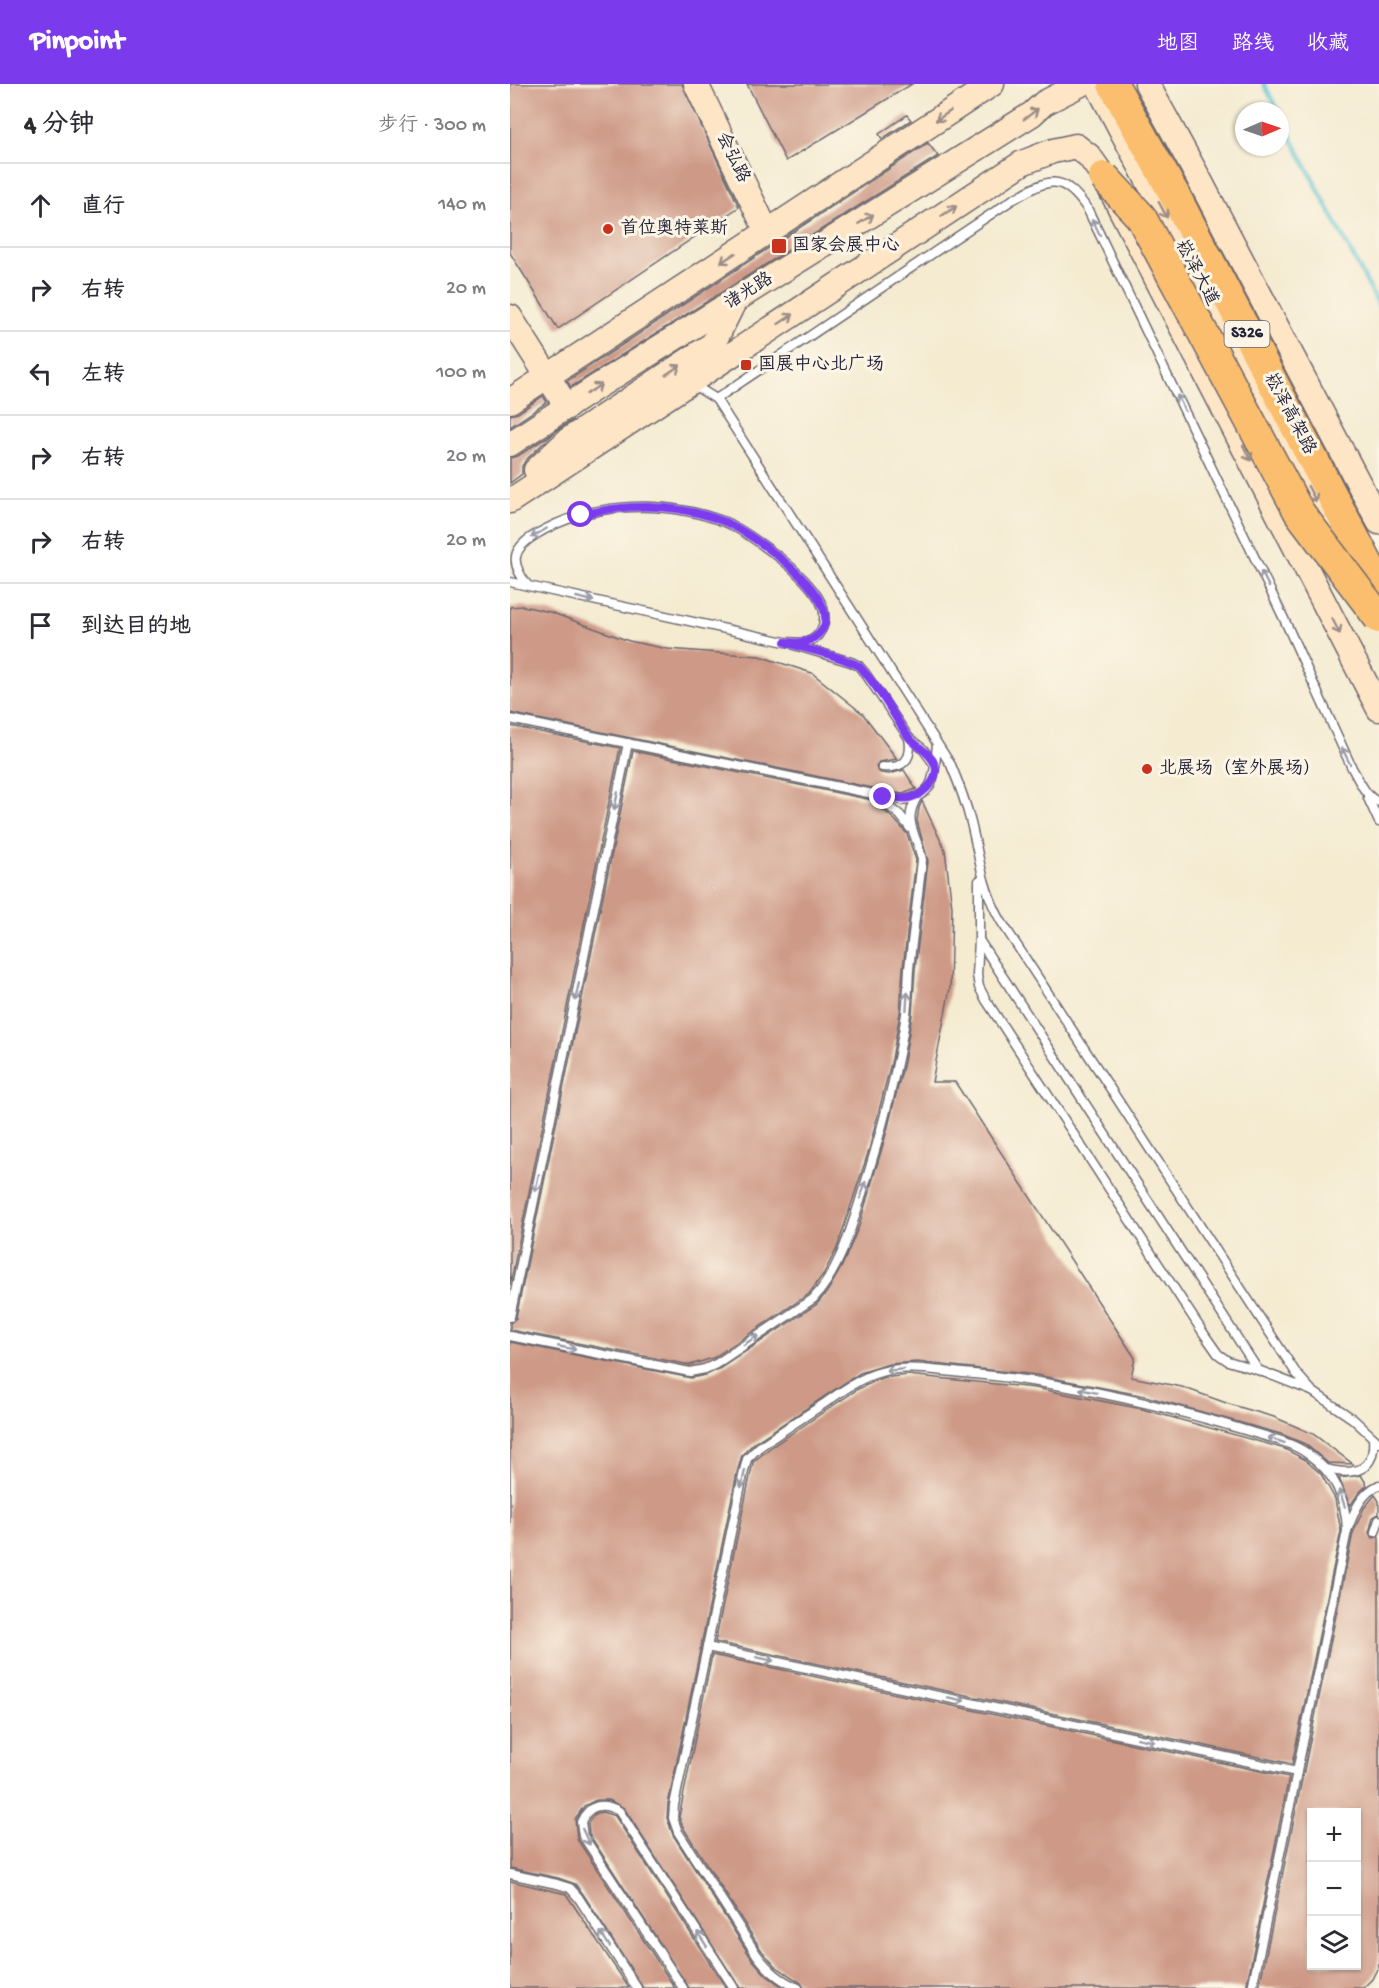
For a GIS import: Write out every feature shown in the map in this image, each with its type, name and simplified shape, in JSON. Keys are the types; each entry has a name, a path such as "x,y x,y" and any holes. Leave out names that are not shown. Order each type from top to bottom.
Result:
{"highway":[{"name":"崧泽高架路","path":"1113,84 1173,192 1379,585"},
{"name":"崧泽高架路","path":"1135,84 1379,549"},
{"path":"1104,177 1141,217 1299,512 1379,620"}],"main road":[{"name":"会弘路","path":"696,84 768,232"},
{"path":"510,400 992,84"},
{"name":"诸光路","path":"510,444 1032,114 1044,103 1081,84"},
{"name":"崧泽大道","path":"1097,84 1379,620"},
{"path":"1147,84 1379,522"},
{"path":"510,501 1022,163 1053,151 1076,146 1089,156 1104,177 1379,709"},
{"path":"510,494 568,440 713,344 734,302"},
{"path":"510,317 567,407"}],"lane":[{"path":"716,399 1012,200 1043,182 1064,185 1078,194 1088,210 1379,822"},
{"path":"689,382 716,399 951,765 962,793 985,889 1001,921 1296,1373 1312,1391 1353,1419 1376,1440 1371,1460 1362,1469 1349,1473 1327,1469"},
{"path":"510,552 552,525 610,508 653,506 693,513 726,523 761,543 792,567 822,606 825,620 823,629 814,638 804,643 785,642"},
{"path":"521,545 514,564 528,586"},
{"path":"510,582 785,642 850,662 859,666 909,738 923,748 935,765"},
{"path":"510,719 864,793 902,800 917,797"},
{"path":"882,767 893,768 901,765 908,758 911,749 909,738"},
{"path":"510,1317 628,743"},
{"path":"911,830 909,818 911,808 917,797 935,778 937,744"},
{"path":"1362,787 1374,801 1379,802"},
{"path":"510,1336 690,1372 716,1364 813,1299 824,1287 835,1270 854,1221 884,1120 906,1013 922,860 920,848 900,815 877,798 864,793"},
{"path":"977,854 979,940 977,975 979,987 987,1000 1218,1354 1228,1361 1258,1370 1298,1388 1312,1391"},
{"path":"979,940 1258,1370"},
{"path":"798,1988 780,1980 767,1969 678,1832 673,1818 747,1459 758,1448 866,1376 891,1369 986,1375 1071,1387 1172,1410 1282,1442 1305,1452 1327,1469 1340,1492 1347,1517 1347,1531"},
{"path":"1252,1988 1347,1531 1360,1501 1369,1490 1379,1485"},
{"path":"1375,1532 1379,1520"},
{"path":"707,1647 1297,1772"},
{"path":"682,1988 583,1836 581,1822 591,1808 598,1805 610,1806 619,1811 734,1988"},
{"path":"510,1874 570,1888 637,1988"}],"building":[{"name":"首位奥特莱斯","path":"510,84 682,84 739,207 558,329 510,253"},
{"path":"747,84 912,84 786,161"},
{"path":"907,115 911,120 882,139 879,134"},
{"path":"928,143 938,156 571,387 567,381"},
{"path":"543,396 547,402 510,427 510,415 518,413"},
{"path":"555,432 526,460 522,466 522,474 510,483 510,458 518,456"},
{"path":"523,606 550,612 629,641 668,649 759,656 812,673 863,714 897,759 879,762 876,766 877,770 889,774 904,770 916,789 902,794 510,713 510,607"},
{"path":"510,726 620,748 510,1285"},
{"path":"633,751 872,800 907,834 916,860 900,1013 892,1059 869,1150 837,1248 824,1273 809,1294 713,1358 690,1365 510,1330 510,1323 516,1318"},
{"path":"922,801 945,850 952,907 950,988 932,1082 955,1082 1135,1358 1131,1377 1182,1387 1274,1417 1313,1434 1353,1464 1328,1463 1305,1444 1281,1434 1145,1396 1037,1375 917,1362 889,1364 860,1373 754,1443 742,1455 737,1473 668,1804 667,1818 673,1835 752,1959 766,1975 784,1988 740,1988 624,1808 609,1800 596,1800 584,1806 575,1819 577,1839 675,1988 643,1988 575,1884 510,1868 510,1342 691,1378 719,1369 817,1304 827,1292 842,1266 859,1226 887,1131 904,1062 912,1015 928,861 917,821"},
{"path":"908,1375 1035,1388 1142,1409 1285,1449 1304,1459 1321,1474 1335,1499 1341,1531 1292,1764 715,1642 753,1462 858,1389 882,1378"},
{"path":"1361,1475 1367,1485 1350,1506 1339,1478"},
{"path":"1375,1495 1379,1501 1379,1514 1373,1517 1369,1533 1372,1538 1379,1537 1379,1965 1372,1979 1363,1988 1259,1988 1353,1533 1364,1508"},
{"path":"712,1655 1289,1777 1246,1988 804,1988 801,1983 775,1966 762,1951 684,1829 679,1817"},
{"path":"602,1812 615,1816 726,1988 689,1988 589,1834 588,1823 595,1814"},
{"path":"510,1881 566,1894 629,1988 510,1988"}],"waterway":[{"path":"1264,84 1273,102"},
{"path":"1289,133 1379,306"}],"place":[{"name":"首位奥特莱斯","path":"608,229"},
{"name":"国家会展中心","path":"779,246"},
{"name":"国展中心北广场","path":"746,365"},
{"name":"北展场（室外展场）","path":"1147,769"}],"route":[{"path":"581,515 610,508 653,506 693,513 726,523 761,543 792,567 822,606 825,620 823,629 814,638 804,643 785,642 859,666 909,738 923,748 935,765 935,778 917,797 902,800 883,797"}]}
